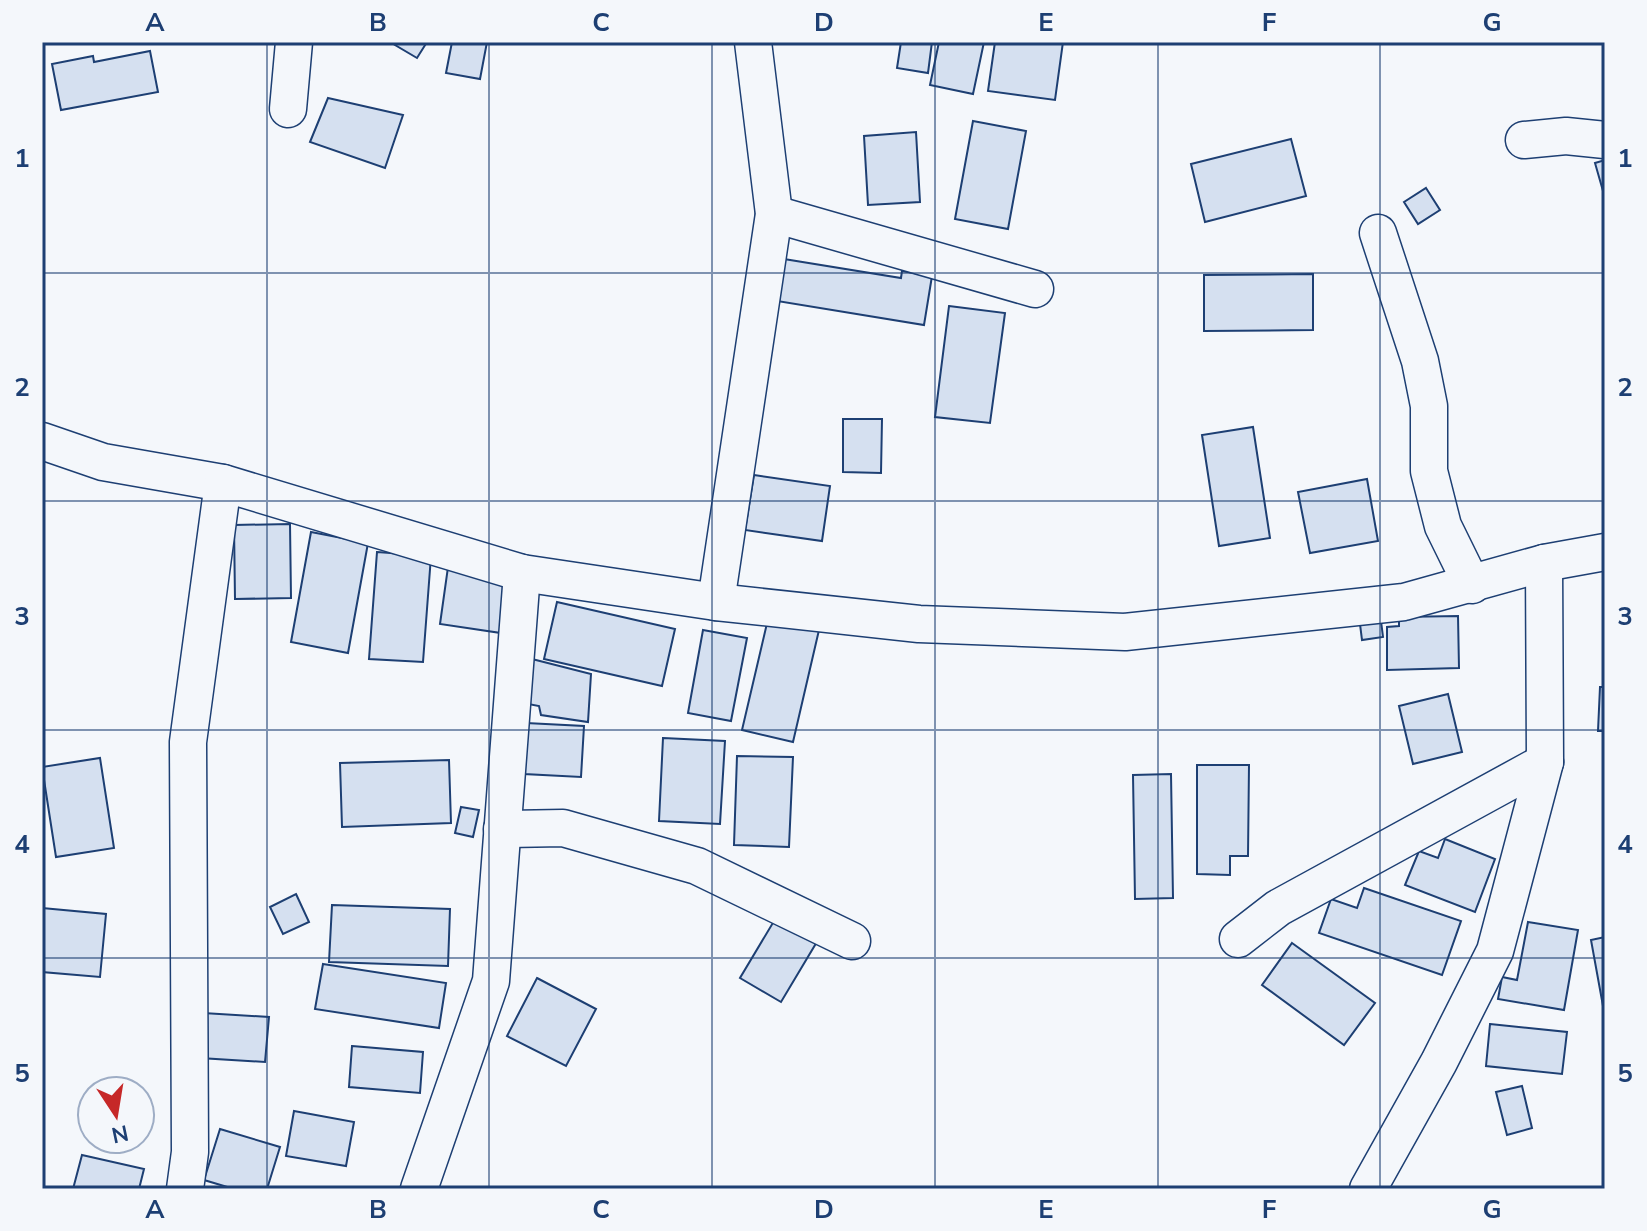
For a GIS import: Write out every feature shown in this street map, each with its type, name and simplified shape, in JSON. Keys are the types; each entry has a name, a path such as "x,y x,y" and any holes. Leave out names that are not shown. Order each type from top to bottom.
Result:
{"street":[{"path":"288,109 294,42"},
{"path":"716,602 774,214 753,42"},
{"path":"1524,140 1566,136 1605,140"},
{"path":"774,214 1035,289"},
{"path":"1378,233 1420,361 1429,406 1429,471 1443,526 1472,585"},
{"path":"42,441 103,462 223,483 522,573 716,602 919,624 1125,632 1404,602 1544,563 1605,552"},
{"path":"185,1189 190,1152 188,742 223,483"},
{"path":"1368,1189 1439,1062 1495,951 1545,762 1544,563"},
{"path":"419,1189 491,981 522,573"},
{"path":"1238,939 1278,908 1545,762"},
{"path":"502,829 563,828 697,866 852,941"}],"building":[{"path":"390,42 427,42 417,58"},
{"path":"452,42 487,42 480,79 446,73"},
{"path":"901,42 932,42 928,73 897,68"},
{"path":"939,42 984,42 973,94 930,85"},
{"path":"995,42 1063,42 1055,100 988,91"},
{"path":"150,51 158,92 61,110 52,64 93,56 94,62"},
{"path":"328,98 403,115 385,168 310,142"},
{"path":"973,121 1026,131 1008,229 955,219"},
{"path":"916,132 920,202 868,205 864,136"},
{"path":"1291,139 1306,196 1205,222 1191,164"},
{"path":"1605,160 1605,198 1595,163"},
{"path":"1426,188 1440,210 1418,224 1404,202"},
{"path":"784,259 901,278 902,271 932,276 924,325 777,301"},
{"path":"1313,274 1313,330 1204,331 1204,275"},
{"path":"949,306 1005,313 990,423 935,417"},
{"path":"843,419 882,419 881,473 843,472"},
{"path":"1253,427 1270,538 1219,546 1202,435"},
{"path":"754,475 830,486 822,541 745,530"},
{"path":"1367,479 1378,541 1310,553 1298,492"},
{"path":"290,524 291,598 235,599 234,525"},
{"path":"311,532 368,543 348,653 291,642"},
{"path":"377,552 431,556 423,662 369,659"},
{"path":"448,567 509,575 501,633 440,624"},
{"path":"557,602 675,629 662,686 544,659"},
{"path":"1380,613 1383,637 1362,640 1359,616"},
{"path":"1458,616 1459,668 1387,670 1387,627 1399,626 1399,617"},
{"path":"768,619 819,630 793,742 742,730"},
{"path":"703,630 747,638 731,721 688,713"},
{"path":"532,659 591,674 588,722 541,715 539,706 518,702"},
{"path":"1600,687 1605,687 1605,731 1598,731"},
{"path":"1448,694 1462,752 1413,764 1399,706"},
{"path":"526,723 584,726 581,777 524,774"},
{"path":"663,738 725,741 720,824 659,821"},
{"path":"737,756 793,757 789,847 734,845"},
{"path":"100,758 114,848 56,857 42,767"},
{"path":"449,760 451,823 342,827 340,763"},
{"path":"1197,765 1249,765 1248,856 1230,856 1230,875 1197,874"},
{"path":"1171,774 1173,898 1135,899 1133,775"},
{"path":"461,807 479,810 473,837 455,833"},
{"path":"1445,839 1495,859 1475,912 1405,885 1419,851 1438,858"},
{"path":"1364,888 1461,921 1442,975 1319,933 1331,899 1357,908"},
{"path":"296,894 309,922 283,934 270,907"},
{"path":"332,905 450,909 448,966 329,962"},
{"path":"42,908 106,914 100,977 42,972"},
{"path":"777,916 818,940 781,1002 740,978"},
{"path":"1528,922 1578,930 1564,1010 1498,999 1502,977 1517,980"},
{"path":"1605,937 1605,1017 1591,940"},
{"path":"1292,943 1375,1003 1344,1045 1262,985"},
{"path":"323,964 446,983 439,1028 315,1009"},
{"path":"537,978 596,1009 566,1066 507,1036"},
{"path":"203,1013 269,1017 265,1062 200,1058"},
{"path":"1490,1024 1567,1032 1562,1074 1486,1066"},
{"path":"352,1046 423,1052 420,1093 349,1087"},
{"path":"1522,1086 1532,1128 1507,1135 1496,1092"},
{"path":"294,1111 354,1122 346,1166 286,1156"},
{"path":"220,1129 280,1147 267,1189 234,1189 204,1180"},
{"path":"82,1155 144,1169 139,1189 73,1189"}]}
